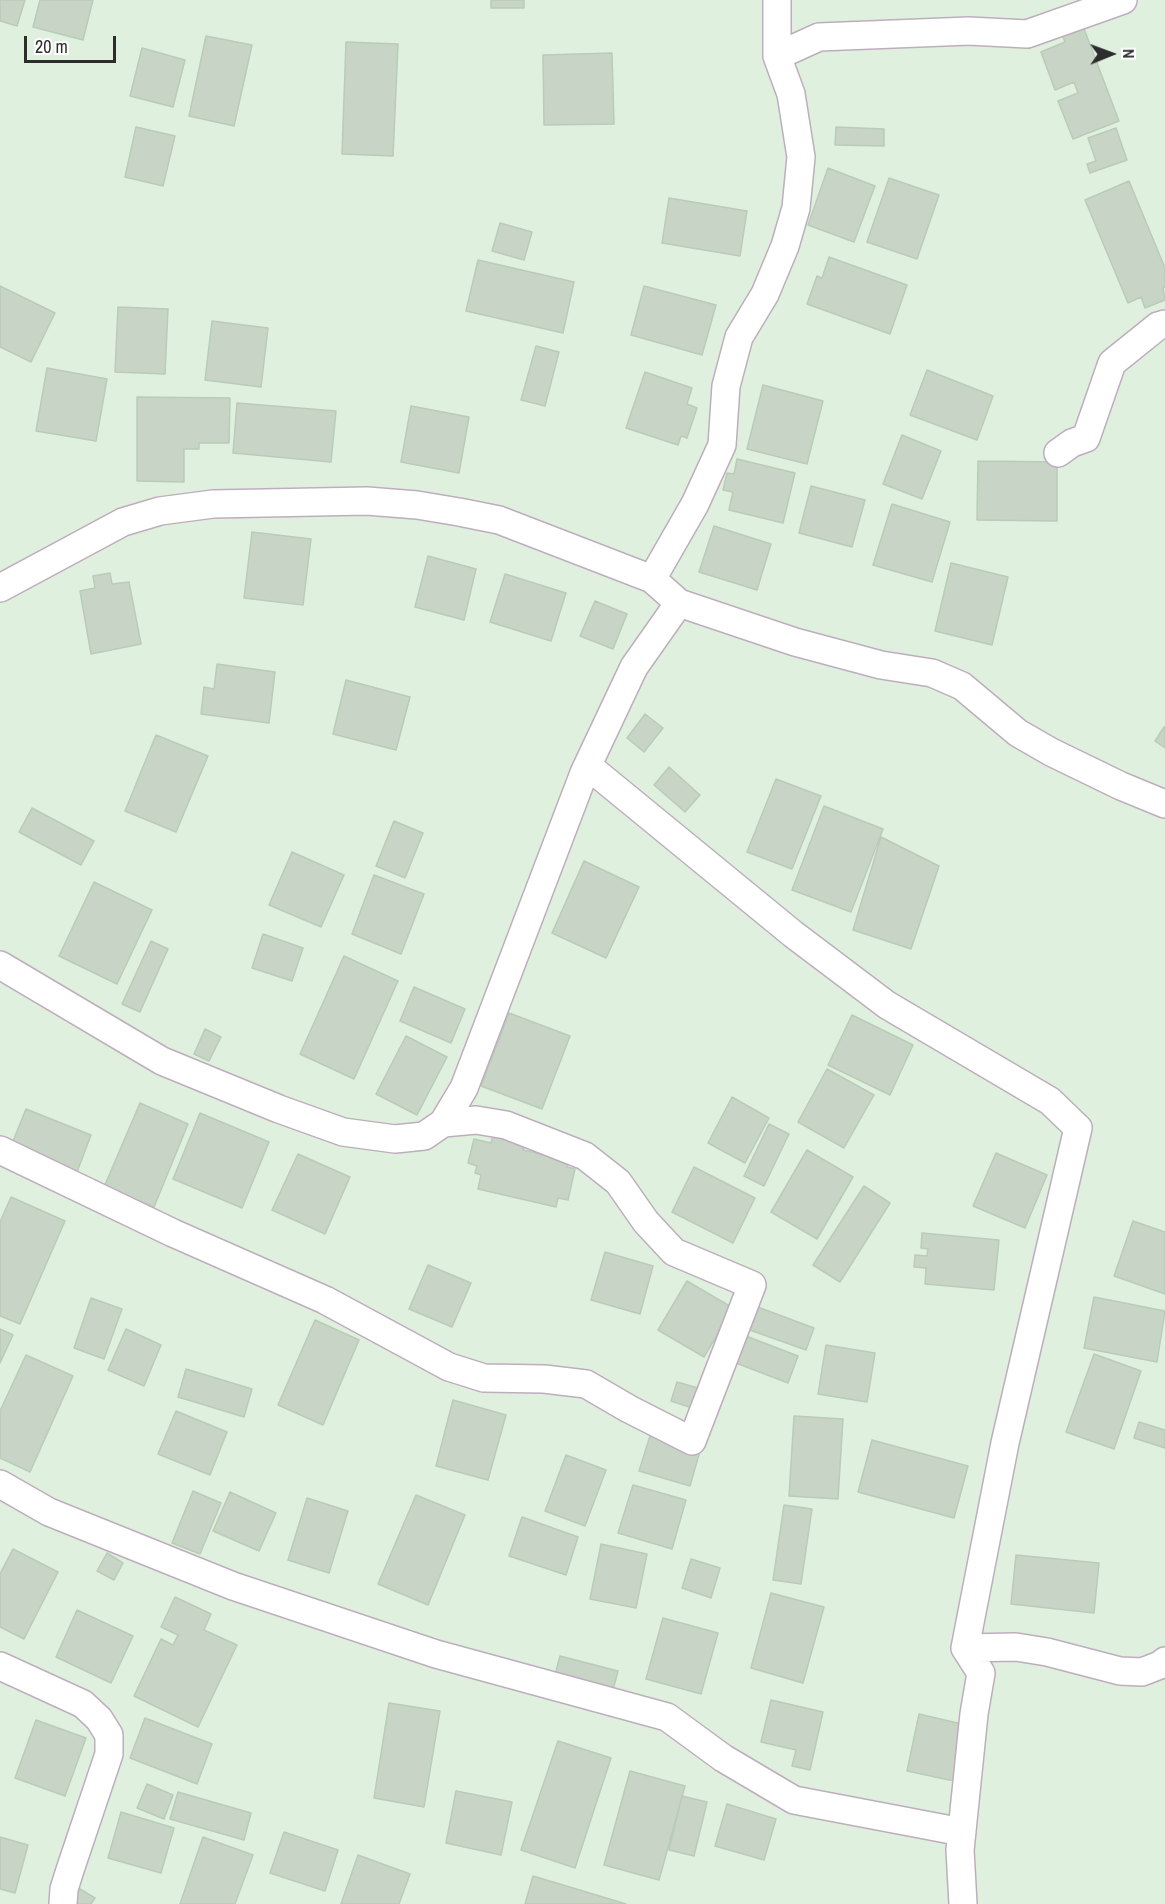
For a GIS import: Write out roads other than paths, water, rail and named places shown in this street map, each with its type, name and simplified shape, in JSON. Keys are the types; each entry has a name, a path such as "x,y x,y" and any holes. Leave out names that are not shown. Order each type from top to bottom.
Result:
{"street":[{"path":"652,579 695,504 722,445 726,386 739,337 765,294 785,246 796,208 801,158 791,94 777,56 777,0"},
{"path":"777,56 819,37 969,31 1027,34 1123,0"},
{"path":"1058,453 1072,443 1086,438 1112,363 1158,326 1165,324"},
{"path":"0,588 123,522 160,511 213,504 368,501 417,505 499,520 652,579 679,603 795,642 881,665 932,673 962,686 1018,733 1051,752 1121,786 1165,804"},
{"path":"443,1124 464,1088 588,766 634,667 679,603"},
{"path":"588,766 793,934 887,1005 1050,1101 1078,1128 1005,1443 965,1648 981,1673 974,1714 960,1850 963,1904"},
{"path":"0,965 162,1061 279,1109 343,1132 395,1139 424,1136 443,1124 476,1120 506,1125 585,1156 618,1182 646,1222 674,1252 752,1285 692,1441 586,1384 544,1379 484,1378 448,1367 326,1300 173,1233 0,1150"},
{"path":"0,1484 49,1512 233,1586 436,1654 667,1717 723,1758 794,1800 962,1832"},
{"path":"965,1648 1026,1649 1047,1652 1120,1671 1142,1672 1165,1661"},
{"path":"0,1666 83,1704 99,1719 109,1735 109,1754 64,1889 63,1904"}]}
